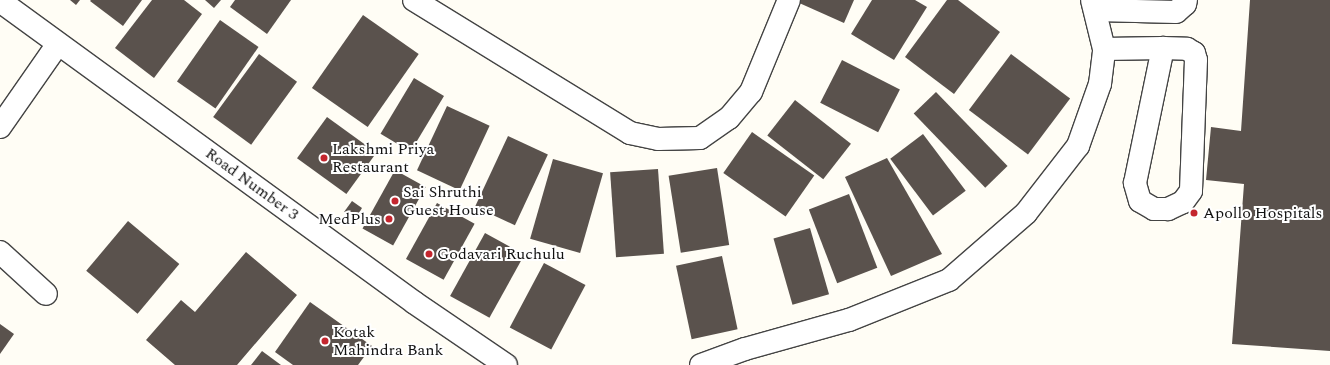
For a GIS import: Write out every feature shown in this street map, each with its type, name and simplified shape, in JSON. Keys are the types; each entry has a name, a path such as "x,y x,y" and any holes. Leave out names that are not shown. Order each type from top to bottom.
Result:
{"street":[{"path":"414,0 630,133 658,139 700,138 729,118 751,92 790,0"},
{"name":"Road Number 3","path":"0,1 415,303 506,365"},
{"path":"701,365 745,349 850,320 949,280 1026,213 1078,146 1100,84 1104,49 1094,5 1126,11 1181,6"},
{"path":"0,127 58,44"},
{"path":"1104,49 1163,48 1187,49 1194,53 1196,60 1191,191 1183,202 1168,209 1154,209 1140,201 1135,183 1163,48"},
{"path":"0,252 46,294"}],"building":[{"path":"70,0 80,0 76,5"},
{"path":"142,0 123,26 90,1"},
{"path":"152,0 184,0 202,14 154,78 115,48"},
{"path":"205,0 221,0 214,8"},
{"path":"235,0 291,0 267,34 230,7"},
{"path":"798,0 854,0 844,23 797,2"},
{"path":"872,0 915,0 927,7 894,60 851,34"},
{"path":"947,0 958,0 1000,32 954,94 905,57"},
{"path":"1250,0 1330,0 1330,351 1232,344 1244,184 1206,180 1211,127 1241,131"},
{"path":"363,15 419,54 368,127 312,88"},
{"path":"220,20 259,47 215,108 177,81"},
{"path":"259,54 297,82 251,145 213,117"},
{"path":"1011,54 1070,99 1028,154 969,110"},
{"path":"842,60 900,90 878,132 820,103"},
{"path":"414,78 444,96 411,152 381,134"},
{"path":"936,92 1008,166 985,188 914,114"},
{"path":"795,100 851,144 823,179 767,135"},
{"path":"447,106 490,126 460,190 417,170"},
{"path":"327,117 376,153 346,194 297,158"},
{"path":"752,132 814,176 786,217 723,173"},
{"path":"923,134 966,191 933,215 890,159"},
{"path":"508,136 548,155 515,225 475,207"},
{"path":"887,158 942,254 891,276 845,177"},
{"path":"553,159 603,173 580,253 530,239"},
{"path":"717,168 729,245 681,253 669,176"},
{"path":"658,169 664,254 616,257 610,172"},
{"path":"395,170 426,187 393,246 363,229"},
{"path":"849,194 877,268 837,283 809,209"},
{"path":"352,201 362,208 356,218 344,212"},
{"path":"437,203 475,224 444,280 406,259"},
{"path":"128,221 179,264 138,314 86,271"},
{"path":"810,228 829,294 792,305 773,238"},
{"path":"485,233 524,255 489,318 450,296"},
{"path":"246,252 297,295 237,365 175,365 146,340 181,300 195,312"},
{"path":"722,256 738,329 692,339 676,266"},
{"path":"544,263 585,285 551,350 510,327"},
{"path":"310,302 372,346 358,365 293,365 275,352"},
{"path":"0,324 14,334 0,354"},
{"path":"262,351 281,365 251,365"}],"place":[{"name":"Lakshmi Priya Restaurant","path":"324,158"},
{"name":"Sai Shruthi Guest House","path":"395,201"},
{"name":"Apollo Hospitals","path":"1194,213"},
{"name":"MedPlus","path":"389,219"},
{"name":"Godavari Ruchulu","path":"429,254"},
{"name":"Kotak Mahindra Bank","path":"325,341"}]}
